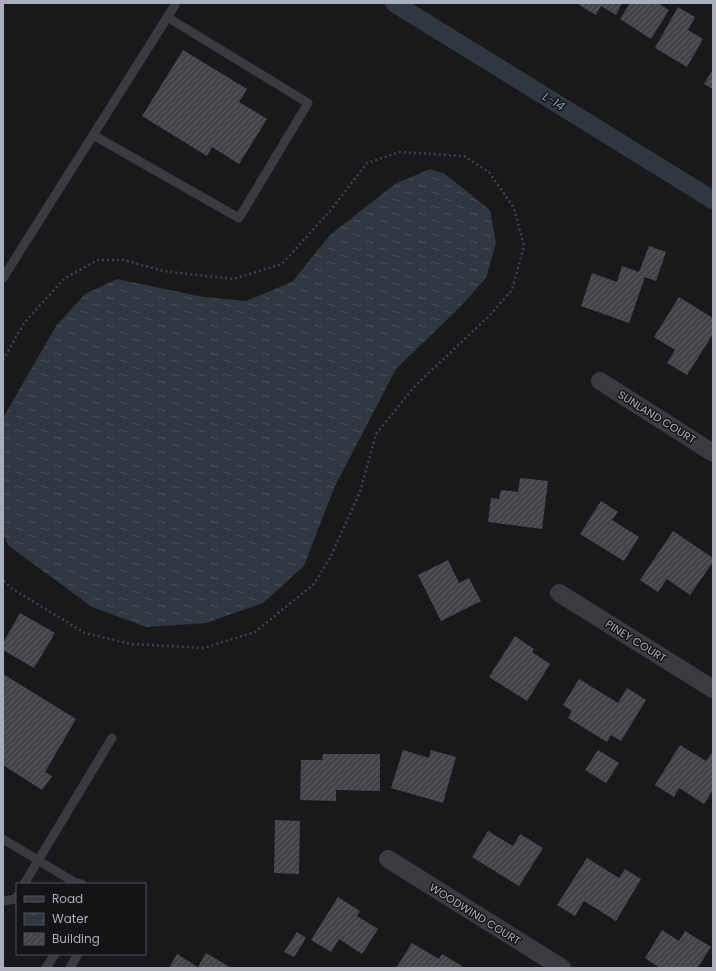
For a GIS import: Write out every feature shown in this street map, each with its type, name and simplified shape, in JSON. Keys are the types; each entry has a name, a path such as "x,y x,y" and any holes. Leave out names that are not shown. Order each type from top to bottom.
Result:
{"street":[{"name":"SUNLAND COURT","path":"600,381 713,453"},
{"name":"PINEY COURT","path":"559,593 713,689"},
{"name":"WOODWIND COURT","path":"388,859 562,968"}],"lane":[{"path":"3,278 175,5"},
{"path":"93,135 239,218 308,103 167,17"},
{"path":"25,883 112,738"},
{"path":"3,839 77,883"},
{"path":"3,901 16,898"},
{"path":"46,968 54,955"},
{"path":"70,968 77,955"}],"path":[{"path":"3,360 24,323 60,283 65,278 98,260 124,260 163,271 233,279 282,264 330,211 367,163 400,152 464,156 489,172 514,208 524,246 512,290 489,316 415,386 376,434 360,492 330,558 314,584 255,632 204,648 131,644 85,634 11,588 3,580"}],"water":[{"path":"430,169 445,174 490,210 496,243 486,278 461,306 396,369 334,488 304,566 263,603 206,623 146,627 92,607 9,546 3,534 3,418 56,326 85,294 117,279 203,297 246,301 292,282 330,235 395,184"}],"building":[{"path":"580,3 622,3 616,15 601,6 596,15 579,5"},
{"path":"630,3 658,3 669,10 651,39 620,19"},
{"path":"678,7 695,17 688,30 703,39 687,67 655,48"},
{"path":"183,50 247,89 239,102 267,119 239,164 212,147 207,156 142,116"},
{"path":"713,69 713,89 704,84"},
{"path":"649,246 666,252 656,281 645,277 629,323 581,306 592,273 617,282 622,266 639,272"},
{"path":"679,297 713,318 713,334 687,375 667,363 675,350 654,337"},
{"path":"520,478 548,481 542,529 488,522 491,498 499,499 501,490 518,492"},
{"path":"601,501 618,512 612,520 639,537 624,561 580,534"},
{"path":"673,531 713,558 713,562 690,595 667,579 658,592 640,580"},
{"path":"448,560 459,583 469,578 481,601 441,621 418,575"},
{"path":"20,613 55,633 34,668 3,650 3,643"},
{"path":"515,636 534,649 532,652 550,664 527,701 489,677"},
{"path":"3,674 76,719 45,772 52,776 42,790 3,765"},
{"path":"579,679 618,703 627,688 646,700 621,741 611,735 607,742 568,718 572,711 563,705"},
{"path":"680,745 706,761 713,751 713,790 704,804 679,788 674,797 655,785"},
{"path":"403,750 429,758 431,750 456,757 443,803 391,788"},
{"path":"598,750 619,763 606,783 585,770"},
{"path":"323,754 380,754 380,791 336,790 336,801 300,800 301,760 322,760"},
{"path":"275,820 300,821 299,874 274,873"},
{"path":"488,831 513,846 520,834 543,848 519,886 472,857"},
{"path":"587,858 619,878 625,869 641,879 616,921 584,901 575,916 557,905"},
{"path":"338,897 360,911 357,916 378,929 362,954 339,939 331,952 311,940"},
{"path":"662,930 679,941 685,931 711,947 697,968 660,968 645,958"},
{"path":"297,932 306,938 294,957 284,952"},
{"path":"412,943 439,959 442,954 462,966 460,968 396,968"},
{"path":"206,953 228,966 227,968 169,968 177,954 198,967"}],"waterway":[{"name":"L-14","path":"394,3 713,200"}]}
